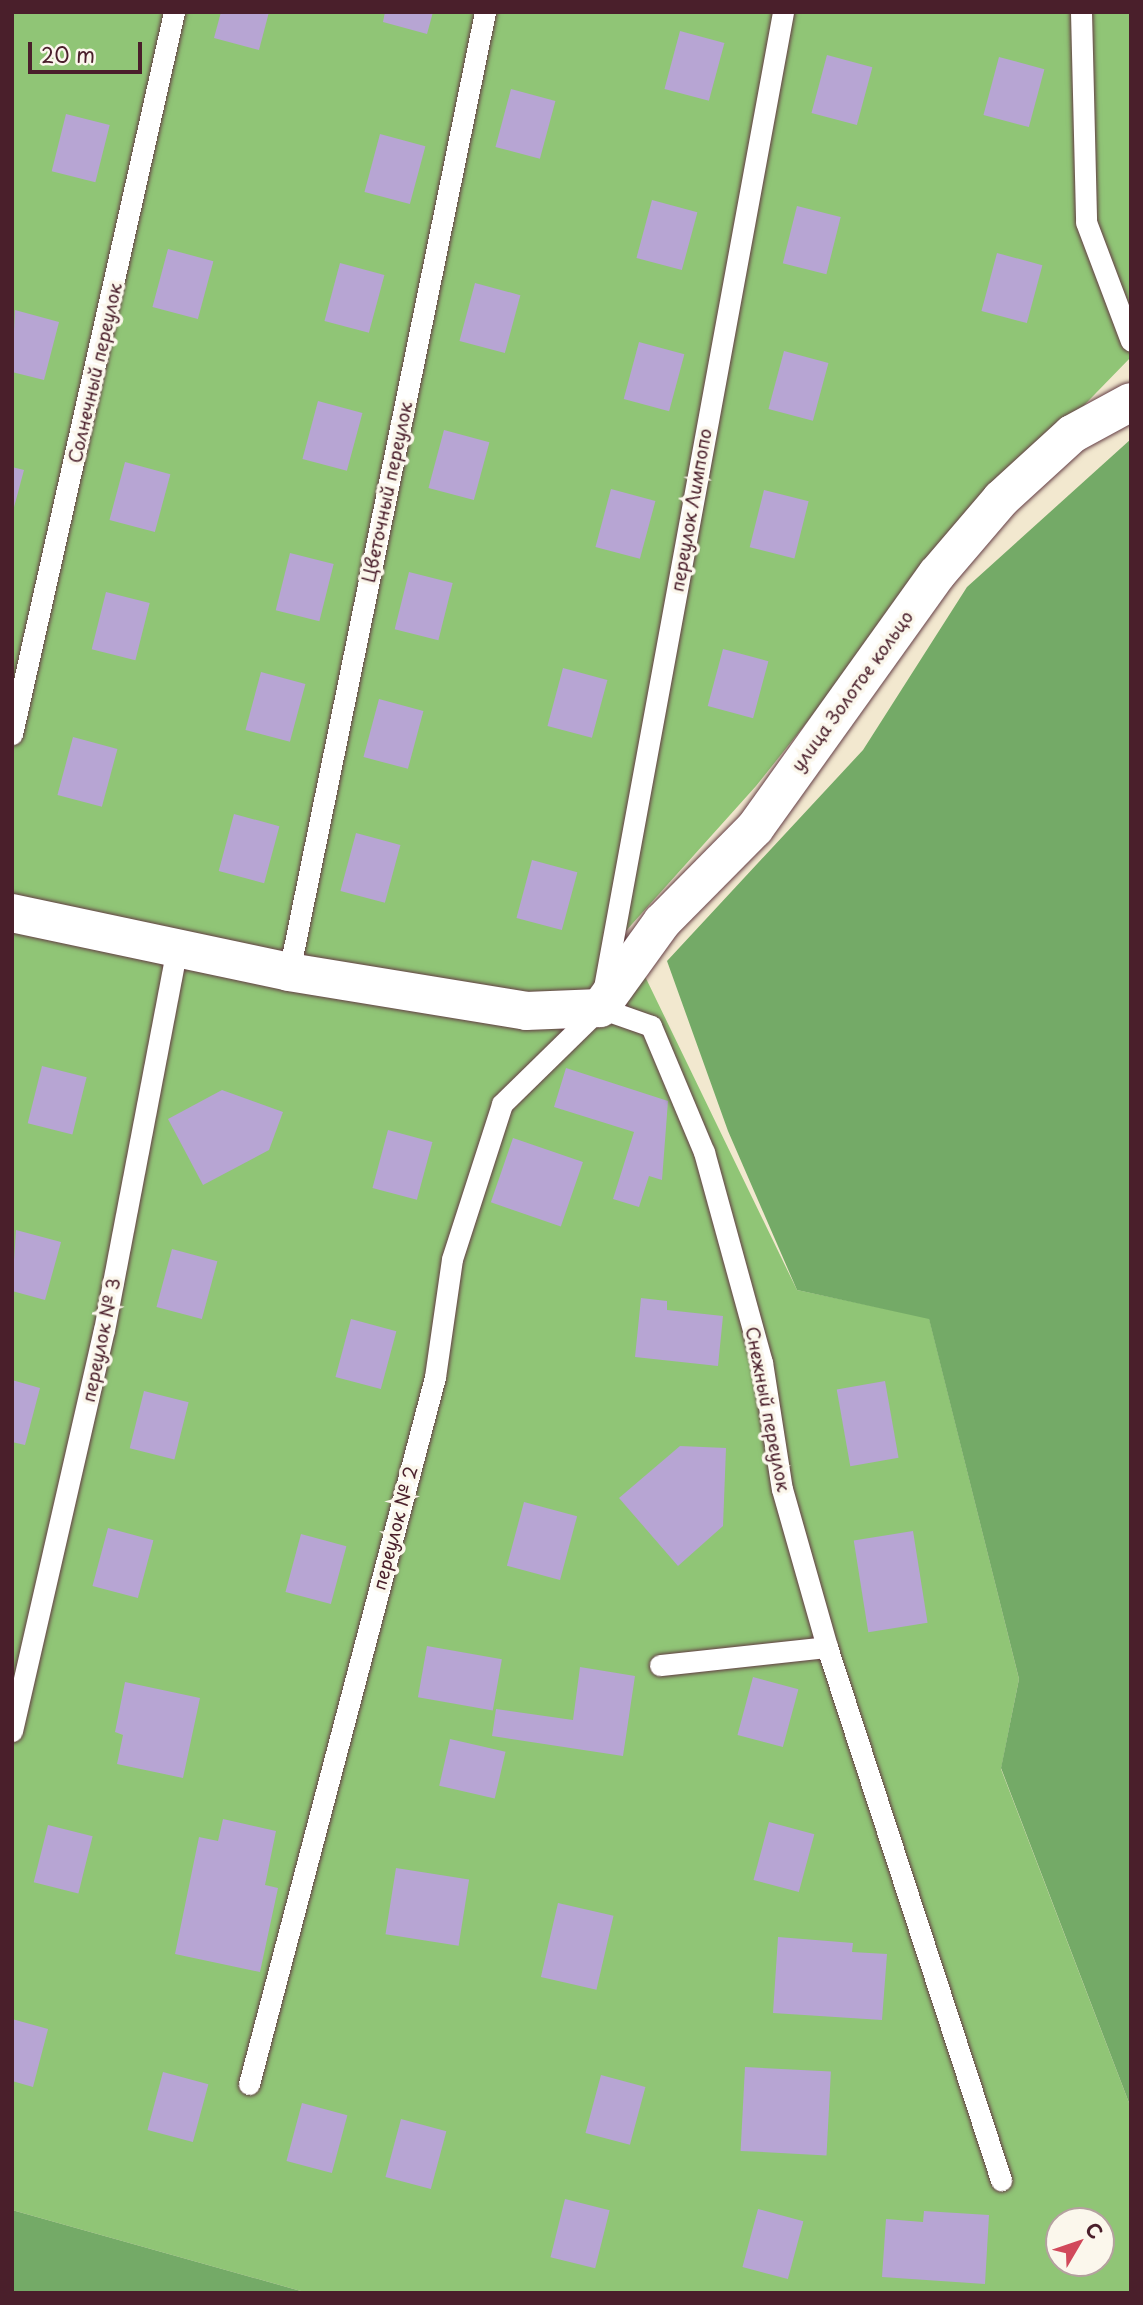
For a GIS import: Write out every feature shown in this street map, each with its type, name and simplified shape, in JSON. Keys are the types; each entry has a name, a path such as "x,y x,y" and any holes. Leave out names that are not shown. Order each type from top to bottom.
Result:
{"street":[{"name":"улица Золотое кольцо","path":"600,1008 662,922 755,828 937,574 1001,499 1072,434 1131,402"},
{"path":"12,913 289,972 526,1012 600,1008"}],"lane":[{"name":"Солнечный переулок","path":"12,734 174,12"},
{"name":"Цветочный переулок","path":"289,972 485,12"},
{"name":"переулок Лимпопо","path":"600,1008 783,12"},
{"path":"1081,12 1086,222 1131,341"},
{"name":"переулок № 3","path":"12,1731 104,1330 177,947"},
{"name":"Снежный переулок","path":"600,1008 651,1026 704,1152 762,1362 782,1489 828,1647 1001,2180"},
{"name":"переулок № 2","path":"249,2084 435,1377 452,1259 502,1104 600,1008"},
{"path":"660,1665 828,1647"}],"green space":[{"path":"12,12 1131,12 1131,357 951,542 756,786 624,933 797,1290 929,1318 1019,1679 1001,1769 1131,2108 1131,2293 308,2293 12,2210"},
{"path":"1131,439 1131,2108 1001,1768 1019,1679 929,1319 797,1290 728,1131 667,961 863,750 967,587"},
{"path":"12,2210 308,2293 12,2293"}],"building":[{"path":"221,12 269,12 259,50 214,38"},
{"path":"385,12 433,12 427,34 383,22"},
{"path":"680,31 724,43 709,101 664,89"},
{"path":"827,55 872,67 857,125 811,113"},
{"path":"999,57 1044,69 1029,127 983,115"},
{"path":"511,89 555,101 540,159 495,147"},
{"path":"66,114 110,125 95,182 52,171"},
{"path":"380,134 425,146 410,204 364,192"},
{"path":"652,200 697,212 682,270 636,258"},
{"path":"797,206 841,217 826,274 783,263"},
{"path":"168,249 213,261 198,319 152,307"},
{"path":"997,253 1042,265 1027,323 981,311"},
{"path":"340,263 384,275 369,333 324,321"},
{"path":"475,283 520,295 505,353 459,341"},
{"path":"15,310 59,322 44,380 12,372"},
{"path":"639,342 684,354 669,411 624,399"},
{"path":"784,351 828,363 813,421 768,409"},
{"path":"318,401 362,413 347,471 302,459"},
{"path":"444,430 489,442 474,500 428,488"},
{"path":"125,462 170,474 155,532 109,520"},
{"path":"12,467 24,470 13,511 12,511"},
{"path":"611,489 655,501 640,559 595,547"},
{"path":"764,490 809,501 794,558 750,547"},
{"path":"290,553 334,564 319,621 276,610"},
{"path":"409,572 453,583 438,640 395,629"},
{"path":"106,592 150,603 135,660 92,649"},
{"path":"723,649 768,661 753,718 708,706"},
{"path":"563,668 607,680 592,738 547,726"},
{"path":"261,672 305,684 290,742 245,730"},
{"path":"379,699 423,711 408,769 363,757"},
{"path":"73,737 117,749 102,807 57,795"},
{"path":"234,814 279,826 264,883 219,871"},
{"path":"356,833 400,845 385,903 340,891"},
{"path":"532,860 577,872 562,930 516,918"},
{"path":"42,1066 87,1077 72,1134 28,1123"},
{"path":"566,1068 668,1101 662,1180 649,1176 639,1207 613,1199 634,1132 554,1107"},
{"path":"222,1090 283,1112 269,1150 203,1185 168,1119"},
{"path":"388,1130 432,1142 417,1200 372,1188"},
{"path":"513,1138 583,1162 561,1226 491,1202"},
{"path":"16,1230 61,1242 45,1300 12,1291"},
{"path":"172,1249 217,1261 202,1319 156,1307"},
{"path":"641,1298 667,1301 667,1310 723,1316 718,1366 635,1357"},
{"path":"351,1319 396,1331 381,1389 335,1377"},
{"path":"12,1380 40,1388 25,1445 12,1442"},
{"path":"885,1381 899,1458 850,1466 837,1390"},
{"path":"144,1391 189,1402 174,1459 130,1448"},
{"path":"680,1446 726,1448 723,1526 678,1566 619,1498"},
{"path":"524,1502 577,1516 560,1580 507,1566"},
{"path":"108,1528 153,1540 138,1598 92,1586"},
{"path":"913,1531 928,1623 868,1632 854,1540"},
{"path":"301,1534 346,1546 331,1604 285,1592"},
{"path":"427,1646 502,1659 493,1710 418,1697"},
{"path":"580,1667 635,1676 623,1756 492,1736 496,1709 573,1720"},
{"path":"753,1677 798,1689 783,1747 737,1735"},
{"path":"125,1682 200,1698 183,1778 117,1764 123,1735 115,1732"},
{"path":"450,1739 506,1752 495,1799 439,1786"},
{"path":"223,1819 276,1831 265,1885 278,1888 260,1972 175,1954 199,1837 218,1841"},
{"path":"769,1822 814,1834 799,1892 753,1880"},
{"path":"48,1825 93,1836 78,1893 34,1882"},
{"path":"396,1868 469,1880 459,1946 386,1934"},
{"path":"558,1903 614,1916 596,1990 541,1977"},
{"path":"778,1937 853,1943 852,1952 887,1954 882,2020 773,2013"},
{"path":"12,2019 48,2029 33,2087 12,2081"},
{"path":"745,2067 831,2072 826,2155 741,2151"},
{"path":"163,2072 208,2084 193,2142 147,2130"},
{"path":"601,2075 645,2087 630,2145 585,2133"},
{"path":"302,2103 347,2115 332,2173 286,2161"},
{"path":"401,2119 446,2131 431,2189 385,2177"},
{"path":"565,2199 610,2210 595,2268 550,2257"},
{"path":"758,2209 803,2221 788,2279 742,2267"},
{"path":"924,2211 989,2215 985,2284 882,2277 886,2219 923,2222"}]}
